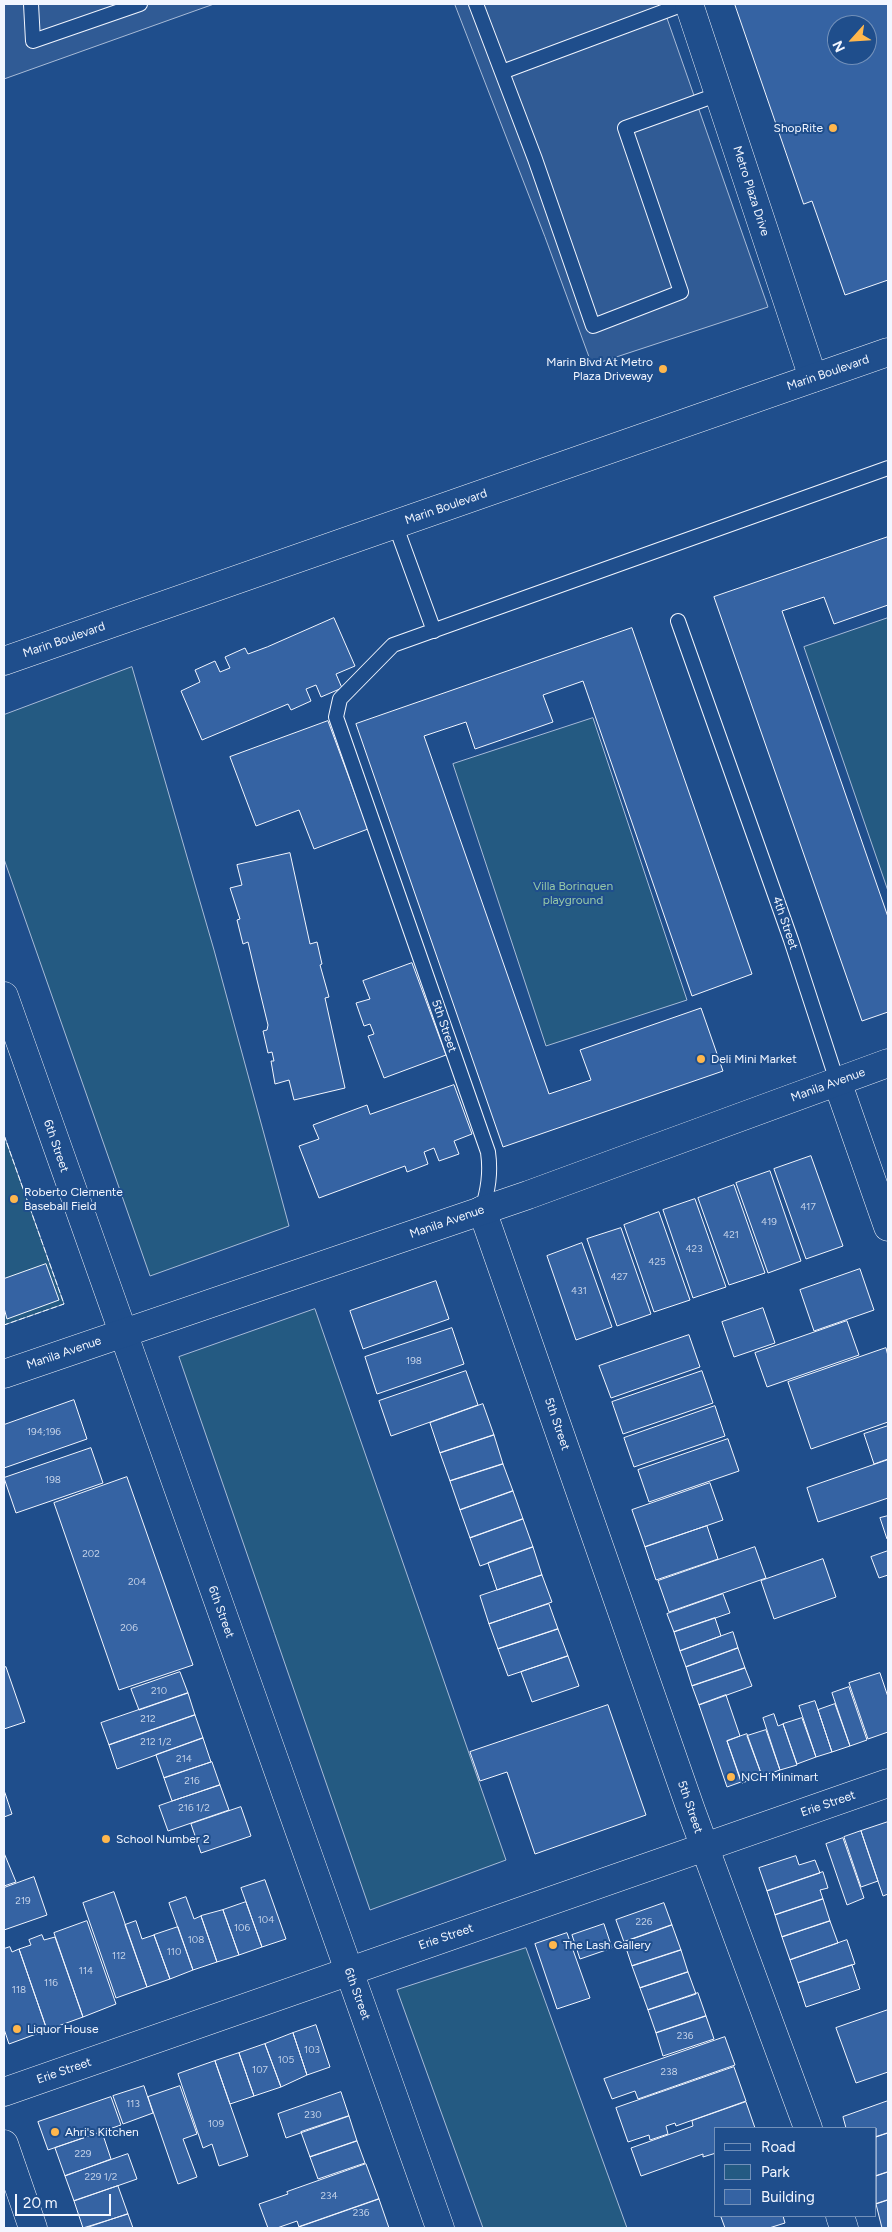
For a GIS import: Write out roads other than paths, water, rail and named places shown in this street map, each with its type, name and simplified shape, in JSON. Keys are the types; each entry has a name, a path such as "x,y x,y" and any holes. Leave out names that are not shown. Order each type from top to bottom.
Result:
{"street":[{"name":"Metro Plaza Drive","path":"689,4 813,378"},
{"name":"Marin Boulevard","path":"4,661 888,352"},
{"name":"6th Street","path":"4,996 440,2228"},
{"name":"Manila Avenue","path":"4,1374 482,1210 888,1063"},
{"name":"4th Street","path":"837,1081 888,1227"},
{"name":"5th Street","path":"482,1210 704,1847 808,2127"},
{"name":"Erie Street","path":"4,2092 888,1783"},
{"path":"4,2144 34,2228"}],"lane":[{"path":"31,4 32,41 140,4"},
{"path":"476,4 592,326 681,292 625,128 719,94"},
{"path":"502,72 684,4"},
{"path":"396,524 434,631 888,468"},
{"name":"4th Street","path":"678,621 792,940 837,1081"},
{"name":"5th Street","path":"434,631 393,645 340,699 336,717 488,1152 490,1177 482,1210"}],"place":[{"name":"ShopRite","path":"833,128"},
{"name":"Marin Blvd At Metro Plaza Driveway","path":"663,369"},
{"name":"Deli Mini Market","path":"701,1059"},
{"name":"Roberto Clemente Baseball Field","path":"14,1199"},
{"name":"NCH Minimart","path":"731,1777"},
{"name":"School Number 2","path":"106,1839"},
{"name":"The Lash Gallery","path":"553,1945"},
{"name":"Liquor House","path":"17,2029"},
{"name":"Ahri's Kitchen","path":"55,2132"}],"park label":[{"name":"Villa Borinquen playground","path":"573,893"}]}
